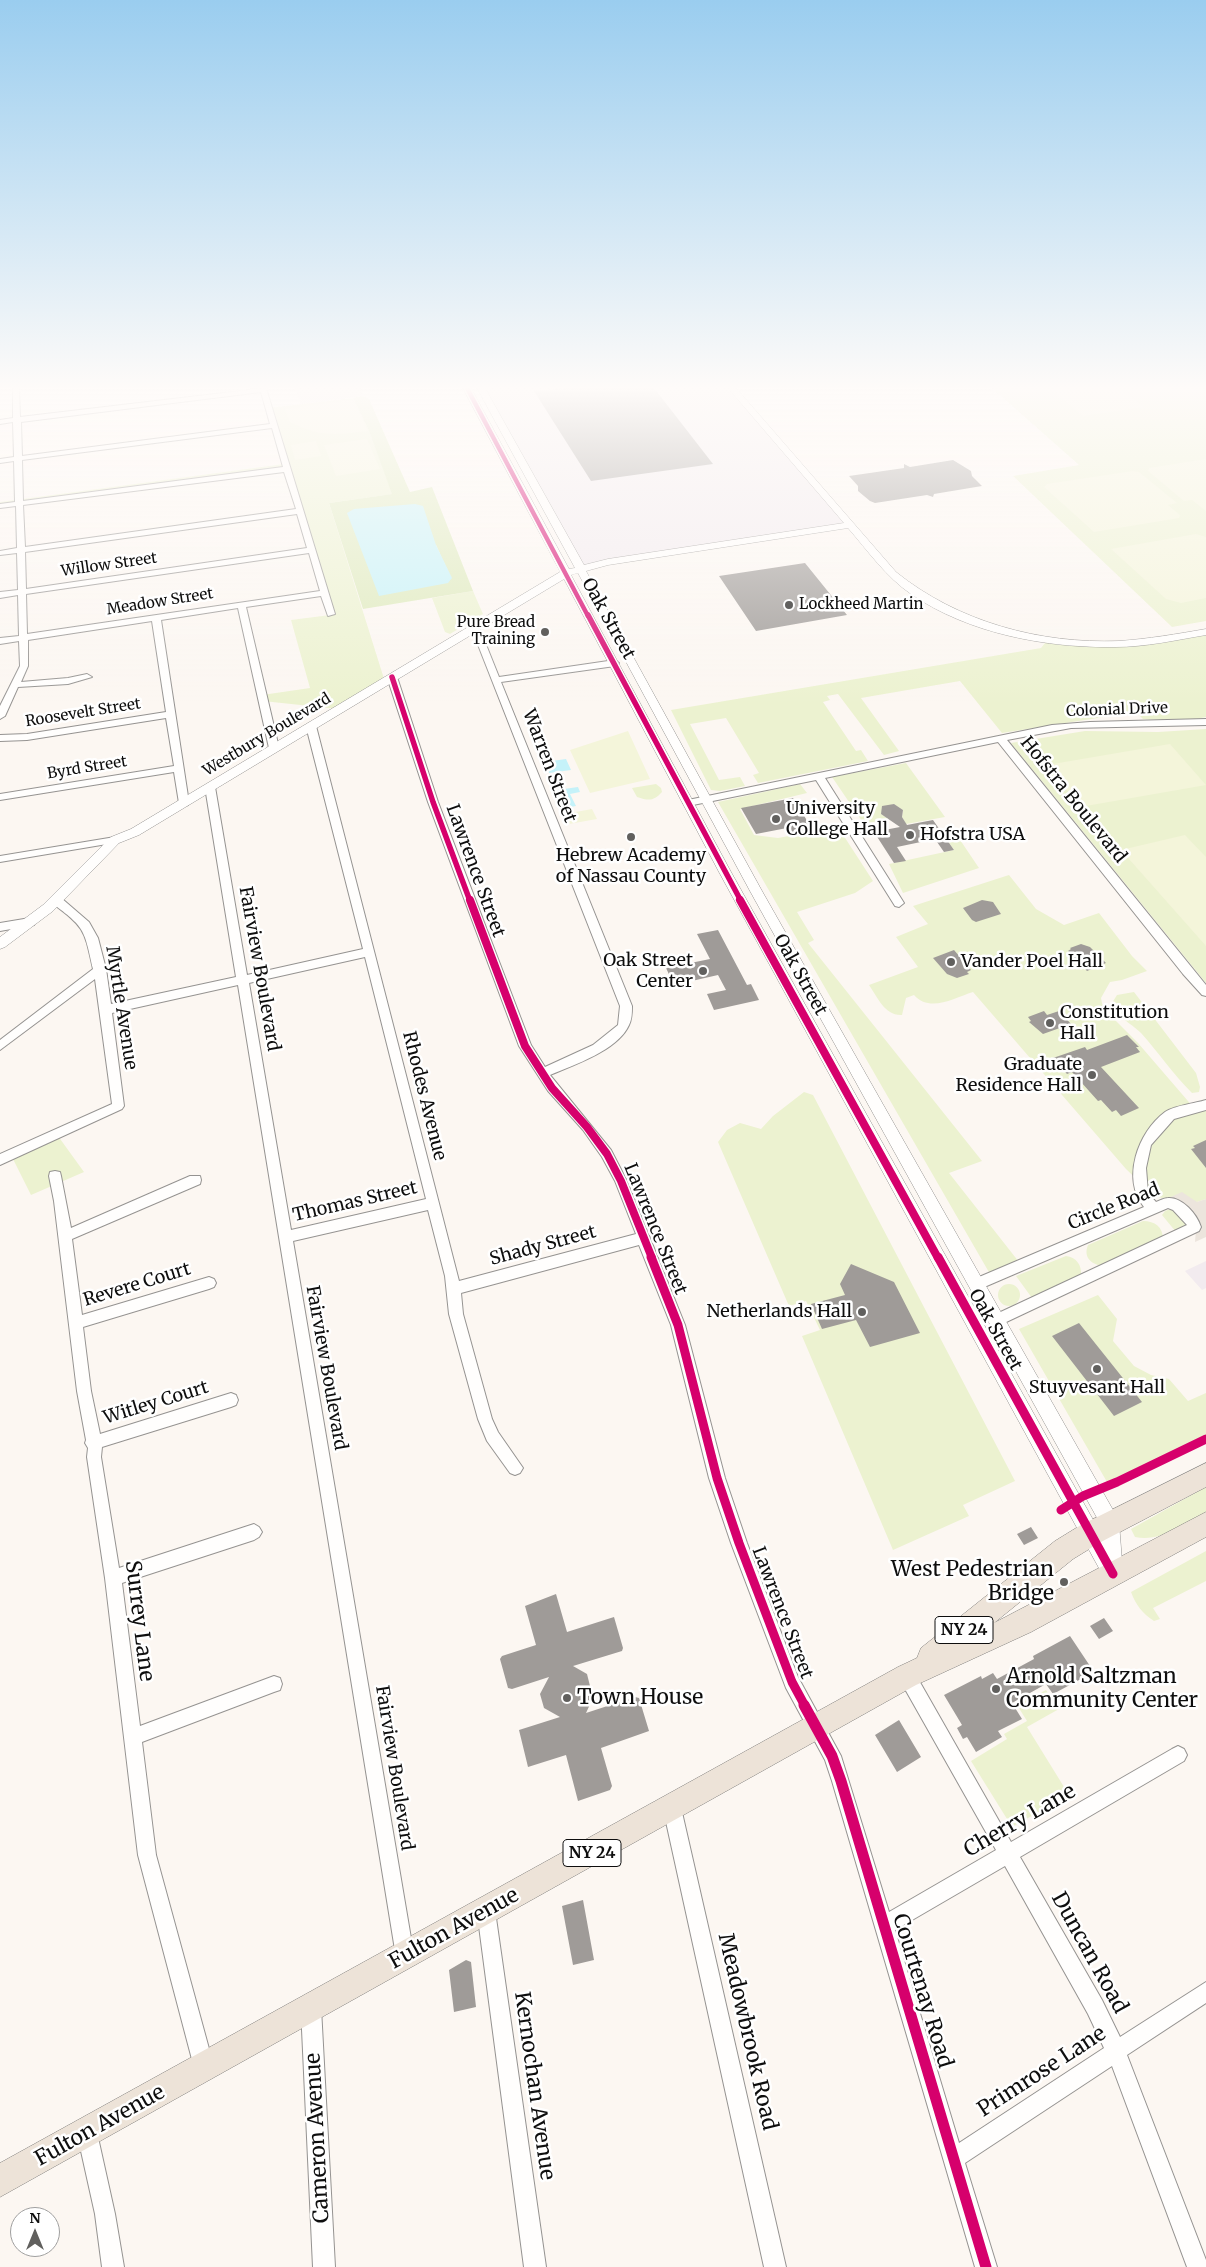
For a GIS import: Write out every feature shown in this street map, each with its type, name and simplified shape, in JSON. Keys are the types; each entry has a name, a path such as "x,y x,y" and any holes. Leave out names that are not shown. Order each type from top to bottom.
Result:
{"main road":[{"name":"NY 24","path":"907,1676 1043,1567 1100,1529 1206,1474"},
{"name":"NY 24","path":"907,1676 1022,1623 1206,1524"},
{"name":"Fulton Avenue","path":"0,2181 907,1676"}],"street":[{"path":"0,716 24,666 19,494"},
{"path":"0,501 19,501 76,494"},
{"path":"294,494 331,614"},
{"name":"Oak Street","path":"524,494 573,571 705,799 997,1320 1100,1529 1112,1574"},
{"name":"Oak Street","path":"541,494 573,571 574,587 688,803 802,1008 1100,1529"},
{"path":"824,494 892,574 912,591 948,610 996,627 1041,638 1098,644 1137,643 1206,632"},
{"path":"528,502 544,499"},
{"path":"0,506 19,501"},
{"path":"0,553 300,512"},
{"path":"573,571 608,562 850,525"},
{"name":"Willow Street","path":"0,595 311,550"},
{"name":"Westbury Boulevard","path":"0,944 56,900 115,840 135,832 546,584 573,571"},
{"path":"546,584 565,583 574,587"},
{"name":"Meadow Street","path":"0,641 324,593"},
{"path":"241,605 274,748"},
{"path":"156,618 184,803"},
{"name":"Warren Street","path":"475,627 594,924 626,1011 623,1027 617,1034 606,1042 543,1074"},
{"path":"497,680 615,663"},
{"path":"15,685 68,681 87,677"},
{"name":"Lawrence Street","path":"392,677 433,802 525,1046 552,1088 587,1127 607,1154 621,1181 678,1325 690,1363 717,1478 738,1543 792,1682 816,1728"},
{"name":"Roosevelt Street","path":"0,738 27,737 171,714"},
{"name":"Colonial Drive","path":"1000,738 1090,723 1155,725 1206,722"},
{"name":"Rhodes Avenue","path":"311,726 434,1203 452,1276 456,1314 484,1419 492,1436 515,1468"},
{"name":"Hofstra Boulevard","path":"688,803 1000,738 1187,971 1206,992"},
{"name":"Byrd Street","path":"0,797 179,768"},
{"path":"819,776 898,903"},
{"name":"Fairview Boulevard","path":"210,787 405,1956"},
{"path":"0,859 115,840"},
{"name":"Myrtle Avenue","path":"0,1160 118,1106 100,969 92,938 84,922 56,900"},
{"path":"0,927 30,922"},
{"path":"105,1010 369,952"},
{"path":"0,1046 100,969"},
{"path":"802,1008 820,1004"},
{"path":"1153,1208 1142,1195 1140,1168 1145,1143 1170,1115 1206,1106"},
{"name":"Surrey Lane","path":"55,1176 61,1201 92,1443 113,1578 147,1855 204,2067"},
{"path":"66,1236 195,1180"},
{"name":"Thomas Street","path":"285,1238 434,1203"},
{"name":"Circle Road","path":"977,1284 1167,1203 1173,1203 1193,1223 1194,1227 1184,1234 997,1320"},
{"name":"Shady Street","path":"453,1289 643,1238"},
{"name":"Revere Court","path":"76,1323 209,1283"},
{"name":"Witley Court","path":"92,1443 232,1400"},
{"path":"113,1578 254,1532"},
{"name":"Duncan Road","path":"907,1676 1078,1977 1116,2051 1198,2267"},
{"path":"132,1737 274,1684"},
{"name":"Courtenay Road","path":"816,1728 836,1767 986,2267"},
{"name":"Cherry Lane","path":"885,1926 1178,1756"},
{"name":"Meadowbrook Road","path":"672,1808 775,2267"},
{"name":"Kernochan Avenue","path":"486,1911 535,2267"},
{"name":"Primrose Lane","path":"954,2158 1206,1992"},
{"name":"Cameron Avenue","path":"311,2008 324,2267"},
{"path":"87,2133 105,2214 113,2267"}],"shaded area":[{"path":"538,494 822,494 848,524 579,567"},
{"path":"1182,1192 1197,1202 1206,1199 1206,1237 1195,1242 1196,1229 1166,1199"},
{"path":"1206,1261 1206,1288 1202,1290 1185,1271"}],"green space":[{"path":"61,494 92,494 0,506 0,502"},
{"path":"294,494 393,494 329,503 385,682 338,709 263,701 262,695 310,688 291,620 330,615"},
{"path":"392,494 435,494 473,591 363,609 329,503","holes":["347,513 436,545 451,579"]},
{"path":"1032,494 1206,494 1206,621 1172,627"},
{"path":"1052,494 1166,494 1177,503 1168,505 1180,515 1179,518 1094,532"},
{"path":"1175,494 1206,494 1206,511 1192,500 1184,501"},
{"path":"1196,534 1206,537 1206,598 1181,603 1166,599 1111,549"},
{"path":"473,591 483,614 450,634 445,632 432,598"},
{"path":"1206,632 1206,717 1186,721 1143,719 1136,712 1002,733 960,681 861,698 899,751 884,755 838,694 827,696 830,700 823,702 856,751 861,750 868,761 758,783 753,775 759,773 726,718 690,724 719,780 740,777 745,786 720,791 711,790 671,710 1041,648 1048,639 1117,644"},
{"path":"1206,729 1206,983 1011,743 1085,731 1158,732"},
{"path":"628,731 650,779 590,793 570,750"},
{"path":"1170,744 1206,785 1080,807 1047,765"},
{"path":"906,763 945,817 906,824 902,817 903,810 893,804 881,814 889,819 864,824 832,777"},
{"path":"656,784 661,788 662,792 651,799 637,797 632,788"},
{"path":"800,784 807,793 740,809 754,835 778,838 838,827 873,881 855,893 797,912 814,940 808,943 982,1161 949,1173 1019,1262 990,1274 718,802"},
{"path":"592,809 597,819 569,824 565,814"},
{"path":"952,828 979,868 903,893 889,864 954,850 940,830"},
{"path":"1185,835 1206,857 1206,946 1121,850"},
{"path":"1009,875 1036,909 1064,925 1099,913 1132,956 1147,971 1122,980 1110,982 1101,998 1103,1008 1138,1043 1194,1108 1206,1106 1206,1199 1197,1202 1155,1197 1126,1169 973,992 935,1004 920,1000 914,995 906,998 902,1015 896,1015 886,1009 869,985 918,967 896,937 928,924 913,906"},
{"path":"1134,992 1196,1073 1200,1087 1199,1092 1192,1093 1141,1033 1120,1016 1114,1008 1112,1003 1117,995"},
{"path":"804,1092 813,1095 1015,1481 963,1505 969,1516 893,1550 802,1336 820,1330 806,1301 789,1306 718,1142 727,1130 740,1123 761,1129 773,1116"},
{"path":"58,1136 84,1172 31,1195 12,1157"},
{"path":"1173,1208 1191,1225 1176,1232 1162,1215 1165,1211"},
{"path":"1143,1221 1151,1222 1158,1226 1162,1231 1163,1239 1102,1266 1091,1262 1087,1256 1088,1245"},
{"path":"1066,1256 1078,1262 1081,1275 1032,1298 1016,1276"},
{"path":"1009,1284 1017,1287 1020,1295 1017,1303 1009,1306 1001,1303 998,1295 1001,1287"},
{"path":"1098,1295 1117,1319 1113,1341 1134,1366 1151,1375 1169,1379 1188,1401 1206,1393 1206,1436 1107,1482 1019,1329"},
{"path":"1206,1487 1206,1513 1163,1535 1145,1538 1135,1537 1131,1529"},
{"path":"1206,1551 1206,1581 1153,1608 1160,1619 1154,1621 1143,1612 1137,1605 1131,1592"},
{"path":"1046,1690 1059,1709 1027,1727 1069,1795 1012,1827 971,1761 1007,1739 1004,1734 1027,1721 1017,1705"}],"water":[{"path":"415,504 423,506 436,545 452,578 448,583 379,596 347,513 354,509"},
{"path":"566,759 571,770 549,773 545,762"},
{"path":"578,787 580,792 570,794 576,806 565,808 557,790"}],"building":[{"path":"861,494 935,494 933,497 927,495 875,503"},
{"name":"Lockheed Martin","path":"805,563 847,615 756,631 719,576"},
{"name":"University College Hall","path":"793,798 798,807 807,805 812,812 803,814 812,829 790,834 787,828 756,834 741,808"},
{"name":"Hofstra USA","path":"894,804 903,810 902,817 907,825 933,820 954,850 944,852 935,839 897,847 906,861 894,863 874,832 900,827 881,814 882,806"},
{"path":"982,900 993,902 1001,914 976,922 972,920 963,908"},
{"name":"Oak Street Center","path":"718,930 747,985 751,984 759,1000 714,1010 707,994 726,990 718,975 674,985 666,968 710,959 697,934"},
{"path":"1081,944 1090,947 1106,963 1087,971 1068,951 1070,948"},
{"name":"Vander Poel Hall","path":"954,950 971,970 967,972 969,974 957,978 947,974 933,958"},
{"name":"Constitution Hall","path":"1044,1011 1047,1015 1059,1011 1071,1024 1043,1034 1029,1022 1031,1021 1028,1017"},
{"name":"Graduate Residence Hall","path":"1127,1035 1139,1047 1136,1047 1140,1052 1101,1067 1139,1108 1121,1116 1116,1110 1112,1112 1101,1100 1098,1101 1072,1072 1067,1074 1053,1058 1085,1047 1087,1050"},
{"path":"1206,1140 1206,1168 1191,1149 1195,1148 1193,1146"},
{"name":"Netherlands Hall","path":"851,1264 894,1282 920,1333 870,1347 856,1320 822,1329 811,1304 845,1295 840,1284"},
{"name":"Stuyvesant Hall","path":"1079,1323 1142,1402 1114,1416 1052,1336"},
{"path":"1031,1527 1038,1538 1024,1545 1017,1534"},
{"name":"Town House","path":"556,1594 567,1632 614,1617 623,1648 622,1651 573,1666 587,1674 593,1698 586,1713 635,1697 639,1698 649,1731 601,1748 612,1786 610,1790 578,1801 566,1755 528,1767 519,1730 560,1717 544,1708 540,1694 549,1677 512,1689 508,1688 500,1659 502,1656 536,1645 525,1606"},
{"path":"1104,1618 1113,1631 1099,1639 1090,1626"},
{"name":"Arnold Saltzman Community Center","path":"1070,1636 1094,1672 1053,1694 1046,1684 1012,1703 1022,1719 998,1731 1002,1737 976,1752 967,1737 963,1739 957,1728 962,1725 944,1695 981,1676 982,1679 993,1673 997,1679 1034,1659 1033,1656"},
{"path":"899,1720 921,1757 897,1772 875,1735"},
{"path":"583,1900 594,1960 573,1965 562,1906"},
{"path":"466,1960 471,1962 476,2007 454,2012 449,1970"}],"cycle path":[{"path":"523,494 725,872 1113,1574"},
{"path":"392,677 433,802 525,1046 552,1088 587,1127 607,1154 621,1181 678,1325 717,1478 739,1543 792,1682 832,1756 841,1781 986,2267"},
{"path":"1061,1510 1083,1496 1117,1482 1206,1439"}],"place":[{"name":"Lockheed Martin","path":"789,605"},
{"name":"Pure Bread Training","path":"545,632"},
{"name":"University College Hall","path":"776,819"},
{"name":"Hofstra USA","path":"910,835"},
{"name":"Hebrew Academy of Nassau County","path":"631,837"},
{"name":"Vander Poel Hall","path":"951,962"},
{"name":"Oak Street Center","path":"703,971"},
{"name":"Constitution Hall","path":"1050,1023"},
{"name":"Graduate Residence Hall","path":"1092,1075"},
{"name":"Netherlands Hall","path":"862,1312"},
{"name":"Stuyvesant Hall","path":"1097,1369"},
{"name":"West Pedestrian Bridge","path":"1064,1582"},
{"name":"Arnold Saltzman Community Center","path":"996,1689"},
{"name":"Town House","path":"567,1698"}]}
